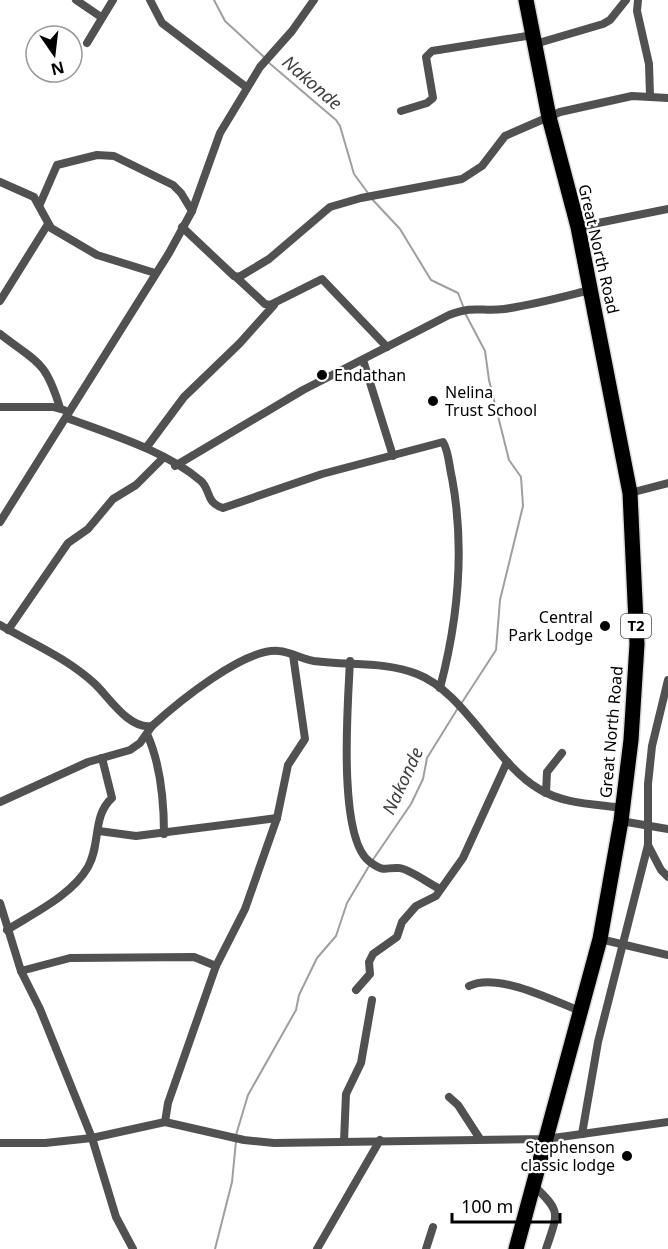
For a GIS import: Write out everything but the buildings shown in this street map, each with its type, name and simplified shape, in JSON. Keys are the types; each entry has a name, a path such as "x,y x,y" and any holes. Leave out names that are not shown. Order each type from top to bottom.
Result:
{"highway":[{"name":"Great North Road","path":"516,1249 600,939 622,814 631,740 637,644 630,493 578,227 549,117 526,0"}],"street":[{"path":"75,0 101,17"},
{"path":"87,43 113,0"},
{"path":"150,0 162,23 246,87"},
{"path":"0,522 68,416 192,212 220,133 246,87 267,57 292,31 314,0"},
{"path":"401,111 427,103 433,98 426,57 432,51 534,40 597,27 610,20 626,0"},
{"path":"638,0 636,11 649,64 650,96"},
{"path":"236,277 269,259 330,207 361,198 462,179 482,166 505,136 560,112 611,101 650,96 668,98"},
{"path":"40,204 57,165 97,155 114,156 168,181 181,193 192,212"},
{"path":"0,182 34,197 40,204 48,224 97,255 155,273"},
{"path":"578,227 668,209"},
{"path":"0,301 48,224"},
{"path":"182,227 265,304 274,305"},
{"path":"146,447 184,397 246,337 274,305 316,280 322,279 387,347"},
{"path":"176,465 303,390 465,309 502,309 591,290"},
{"path":"0,334 40,362 60,408 68,416 146,447 176,465 203,482 209,499 220,508 227,508 265,492 322,474 444,443 457,508 458,588 450,649 440,688"},
{"path":"363,360 393,456"},
{"path":"0,407 60,408"},
{"path":"163,458 136,485 113,499 88,529 69,542 4,628 74,666 128,717 149,730 164,802 164,834"},
{"path":"630,493 668,483"},
{"path":"0,802 49,778 130,750 140,743 149,730 194,691 224,671 269,651 279,651 314,661 391,666 420,674 440,688 527,782 557,798 622,814 649,826 668,829"},
{"path":"165,1122 168,1103 216,966 245,909 276,818 288,765 306,737 293,655"},
{"path":"350,662 347,716 351,828 367,861 386,871 402,868 440,889"},
{"path":"582,1134 598,1042 648,846 648,784 652,746 668,680"},
{"path":"546,793 547,772 562,753"},
{"path":"7,930 55,899 86,870 99,831 100,813 112,795 102,758"},
{"path":"356,990 370,974 369,962 374,954 397,937 402,922 416,906 433,898 463,858 507,762"},
{"path":"99,831 131,836 164,834 276,818"},
{"path":"648,846 660,870 668,878"},
{"path":"0,903 1,917 21,971 40,1009 92,1138 116,1217 133,1249"},
{"path":"600,939 668,955"},
{"path":"21,971 69,958 194,957 216,966"},
{"path":"469,986 483,981 510,985 580,1011"},
{"path":"344,1141 346,1094 362,1063 372,1000"},
{"path":"449,1097 458,1105 480,1140"},
{"path":"0,1143 45,1143 92,1138 165,1122 244,1140 274,1143 546,1139 668,1122"},
{"path":"317,1249 380,1140"},
{"path":"533,1185 552,1203 555,1210 555,1220 546,1249"},
{"path":"426,1249 433,1227"}],"waterway":[{"name":"Nakonde","path":"214,0 225,21 264,57"},
{"name":"Nakonde","path":"268,62 336,120 340,126 354,174 368,193"},
{"name":"Nakonde","path":"371,198 400,229 431,280 458,293 463,306"},
{"name":"Nakonde","path":"461,704 496,650 500,600 523,506 521,477 509,460 489,380 485,351 465,313"},
{"name":"Nakonde","path":"372,861 411,804 423,779 427,758 458,708"},
{"name":"Nakonde","path":"236,1135 248,1095 296,1010 299,995 317,958 336,936 347,903 369,866"},
{"name":"Nakonde","path":"215,1249 232,1182 236,1141"}],"place":[{"name":"Endathan","path":"322,375"},
{"name":"Nelina Trust School","path":"433,401"},
{"name":"Central Park Lodge","path":"605,626"},
{"name":"Stephenson classic lodge","path":"627,1156"}]}
